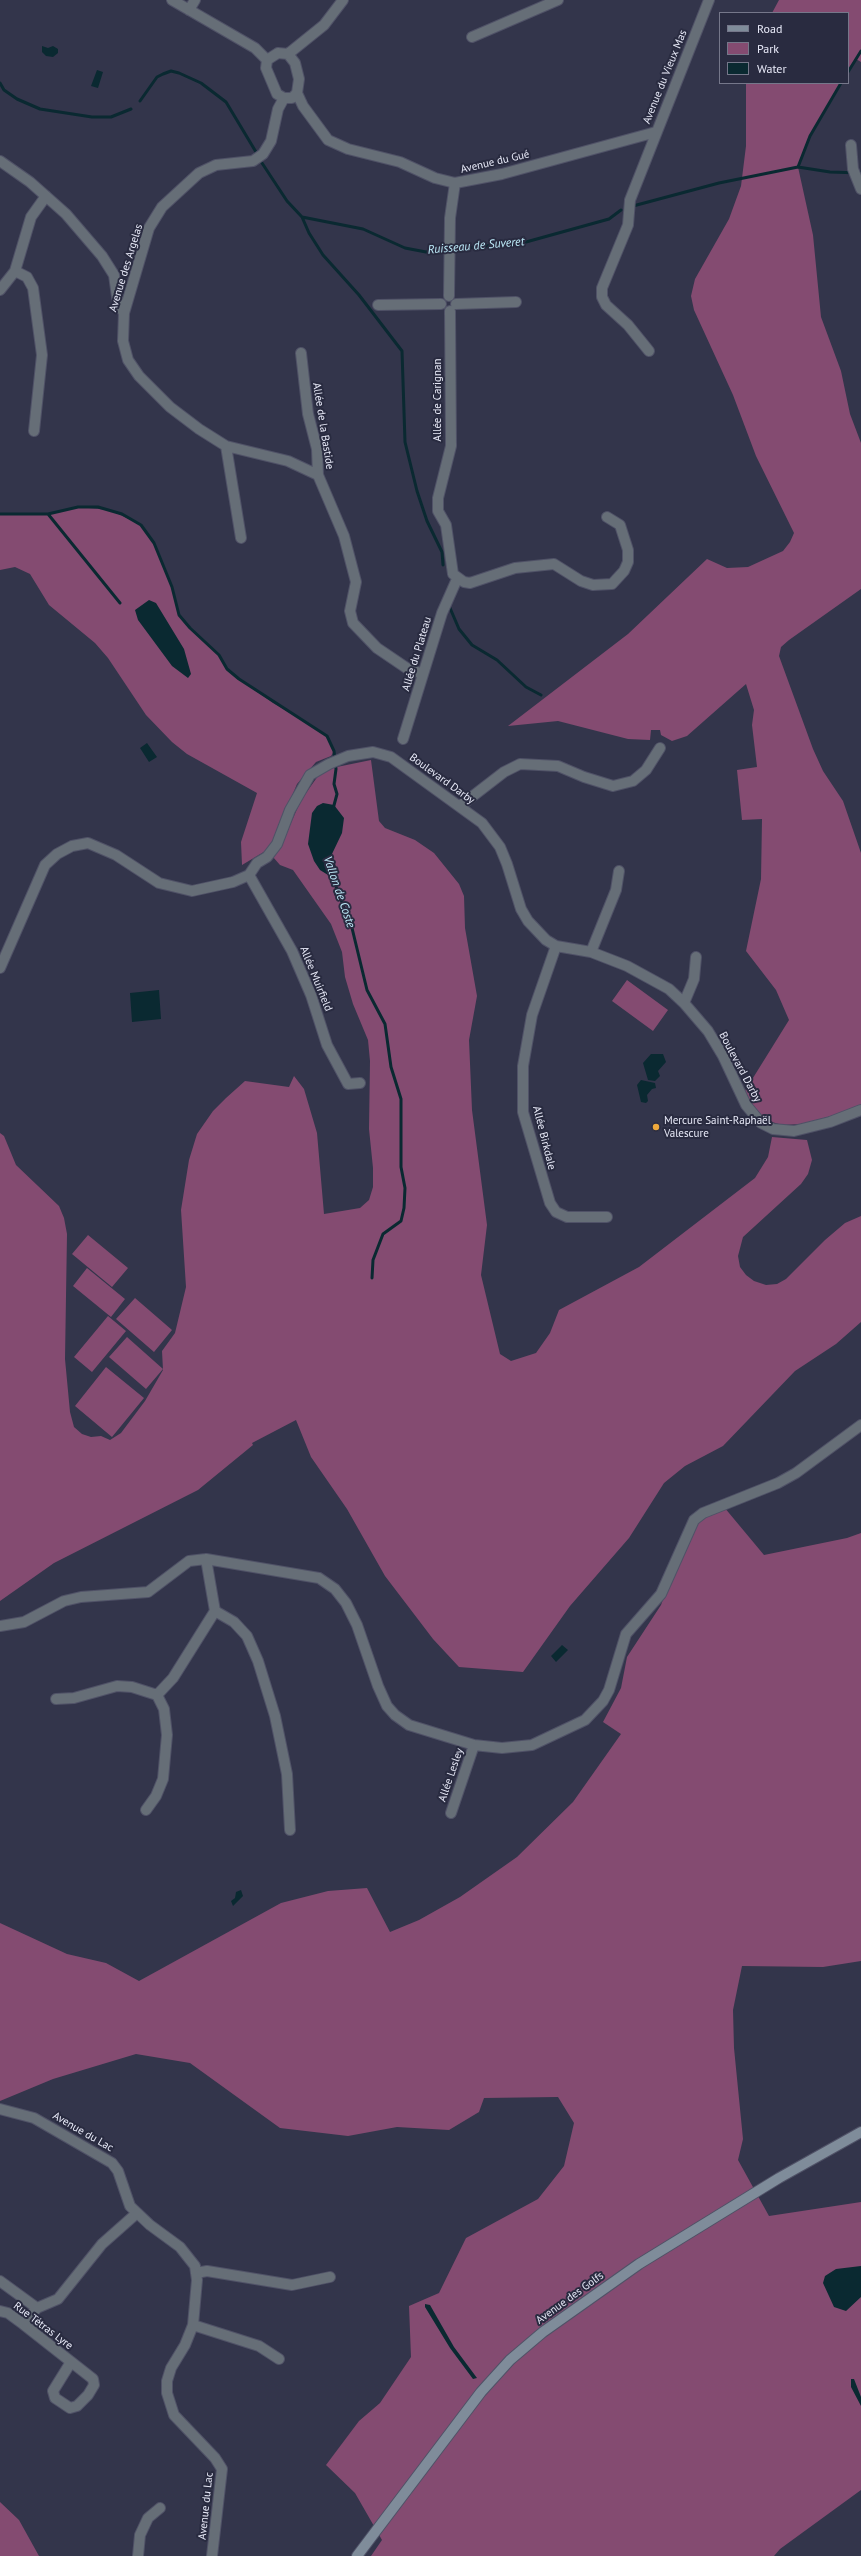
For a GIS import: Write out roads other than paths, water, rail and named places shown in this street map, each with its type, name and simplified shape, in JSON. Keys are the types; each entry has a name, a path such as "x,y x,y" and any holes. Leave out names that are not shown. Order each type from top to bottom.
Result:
{"main road":[{"name":"Avenue des Golfs","path":"357,2556 481,2392 510,2360 543,2332 639,2264 779,2178 861,2132"}],"street":[{"path":"172,0 255,48 267,60"},
{"path":"189,10 195,0"},
{"path":"267,60 278,53 288,54 324,25 343,0"},
{"path":"472,37 558,0"},
{"name":"Avenue du Vieux Mas","path":"649,351 628,325 606,305 602,297 602,288 628,225 630,200 643,164 709,0"},
{"path":"267,60 266,68 272,86 277,94 284,98 292,98 297,93 299,79 295,63 288,54"},
{"name":"Avenue du Gué","path":"297,93 303,106 328,140 348,149 400,162 435,178 455,183 502,174 656,132"},
{"name":"Avenue des Argelas","path":"284,98 278,109 271,141 263,154 253,161 216,165 199,174 162,207 149,228 124,313 123,341 128,360 139,376 170,407 199,429 226,446 288,461 318,475"},
{"path":"852,145 853,169 861,189"},
{"path":"0,161 46,196 66,214 102,256 114,276 118,304 124,313"},
{"name":"Allée de Carignan","path":"455,183 450,218 452,304 451,446 438,498 438,511 446,525 453,574 457,578"},
{"path":"0,290 15,271 31,217 46,196"},
{"path":"15,271 27,277 33,288 41,347 34,431"},
{"path":"378,304 441,304 443,299 452,304 516,302"},
{"name":"Allée de la Bastide","path":"301,353 308,414 317,449 318,475 344,536 356,582 350,611 353,623 377,648 408,669 423,674"},
{"path":"226,446 241,538"},
{"path":"457,578 470,583 515,568 554,564 581,581 594,585 612,584 624,571 628,562 628,550 620,526 607,517"},
{"name":"Allée du Plateau","path":"402,739 442,613 457,578"},
{"path":"460,806 504,772 520,764 558,766 584,777 613,786 632,781 646,770 660,748"},
{"name":"Boulevard Darby","path":"0,968 45,865 57,854 72,846 88,842 101,847 159,883 192,891 232,882 249,875 257,863 267,856 277,844 290,810 310,775 329,764 348,756 373,752 391,757 482,823 500,847 508,864 521,909 537,932 556,946 591,952 648,976 669,989 684,1002 708,1031 723,1056 746,1105 753,1116 762,1123 773,1129 794,1131 830,1122 861,1110"},
{"path":"591,952 616,890 618,871"},
{"name":"Allée Muirfield","path":"249,875 292,951 311,995 327,1045 348,1084 360,1083"},
{"name":"Allée Birkdale","path":"556,946 532,1016 523,1066 523,1112 550,1203 556,1212 567,1217 607,1217"},
{"path":"684,1002 694,978 696,957"},
{"path":"0,1626 24,1622 64,1601 81,1597 148,1592 180,1566 189,1561 206,1559 319,1578 335,1589 346,1603 357,1625 378,1686 387,1706 395,1715 409,1725 474,1745 502,1748 532,1745 586,1720 603,1701 626,1634 661,1594 694,1520 703,1514 778,1483 796,1472 861,1425"},
{"path":"157,1695 174,1678 215,1611 206,1559"},
{"path":"215,1611 234,1622 247,1636 258,1661 275,1716 287,1774 290,1830"},
{"path":"56,1699 74,1698 117,1686 132,1687 157,1695 164,1710 166,1742 163,1779 156,1796 146,1810"},
{"name":"Allée Lesley","path":"451,1813 474,1745"},
{"name":"Avenue du Lac","path":"0,2109 34,2118 112,2163 118,2171 130,2206 180,2247 192,2261 196,2273 193,2325 185,2345 171,2368 167,2381 167,2393 174,2415 215,2458 222,2469 212,2556"},
{"path":"23,2324 37,2308 58,2299 102,2244 137,2213"},
{"path":"196,2273 207,2271 292,2285 330,2277"},
{"path":"0,2281 37,2308"},
{"name":"Rue Tétras Lyre","path":"0,2311 8,2313 93,2379 94,2385 77,2406 70,2408 55,2398 53,2391 71,2362"},
{"path":"193,2325 259,2346 279,2359"},
{"path":"138,2556 143,2529 148,2518 160,2508"}],"water":[{"path":"42,46 48,48 53,46 58,49 58,53 53,57 46,56 42,52"},
{"path":"97,70 103,72 98,88 91,86"},
{"path":"149,600 156,603 184,649 191,674 188,678 172,666 138,620 135,610"},
{"path":"147,743 157,757 149,762 140,748"},
{"path":"323,803 334,805 344,818 342,833 332,854 337,870 328,875 320,870 314,861 308,844 312,813 317,806"},
{"path":"159,990 161,1019 132,1022 130,993"},
{"path":"651,1054 663,1054 666,1062 658,1071 660,1076 655,1081 648,1080 643,1063"},
{"path":"641,1080 655,1083 656,1088 652,1089 647,1095 648,1101 646,1103 641,1102 637,1085"},
{"path":"562,1645 568,1650 556,1662 551,1656"},
{"path":"241,1890 243,1896 233,1906 231,1901 235,1898 236,1892"},
{"path":"861,2266 861,2297 846,2311 834,2307 823,2283 825,2276 836,2269"},
{"path":"425,2304 430,2305 454,2347 477,2378 473,2379 450,2348 425,2307"},
{"path":"851,2379 854,2379 861,2397 861,2406 851,2387"}],"waterway":[{"path":"849,70 861,51"},
{"name":"Ruisseau de Suveret","path":"140,101 157,77 171,71 179,73 201,83 226,102 256,152"},
{"name":"Ruisseau de Suveret","path":"0,83 4,90 17,99 40,109 92,117 111,117 131,109"},
{"path":"798,167 810,136 840,84"},
{"name":"Ruisseau de Suveret","path":"262,163 287,201 302,217 363,229 405,248 426,252 526,242 609,219 621,210"},
{"name":"Ruisseau de Suveret","path":"633,206 719,183 798,167 830,172 861,173"},
{"path":"302,217 309,233 323,255 359,295 402,351 405,442 417,491 427,521 442,552 443,565"},
{"name":"Vallon de Coste","path":"0,514 48,514 78,507 98,507 122,514 141,525 154,543 172,587 179,615 190,628 219,655 227,669 239,679 327,736 334,751 336,769 334,784 337,794 333,809"},
{"path":"48,514 120,603"},
{"path":"450,608 459,629 472,645 497,660 526,687 541,695"},
{"name":"Vallon de Coste","path":"330,871 352,928 367,990 385,1024 391,1067 401,1099 401,1167 405,1188 404,1208 401,1221 383,1234 373,1260 372,1278"}],"place":[{"name":"Mercure Saint-Raphaël Valescure","path":"656,1127"}]}
